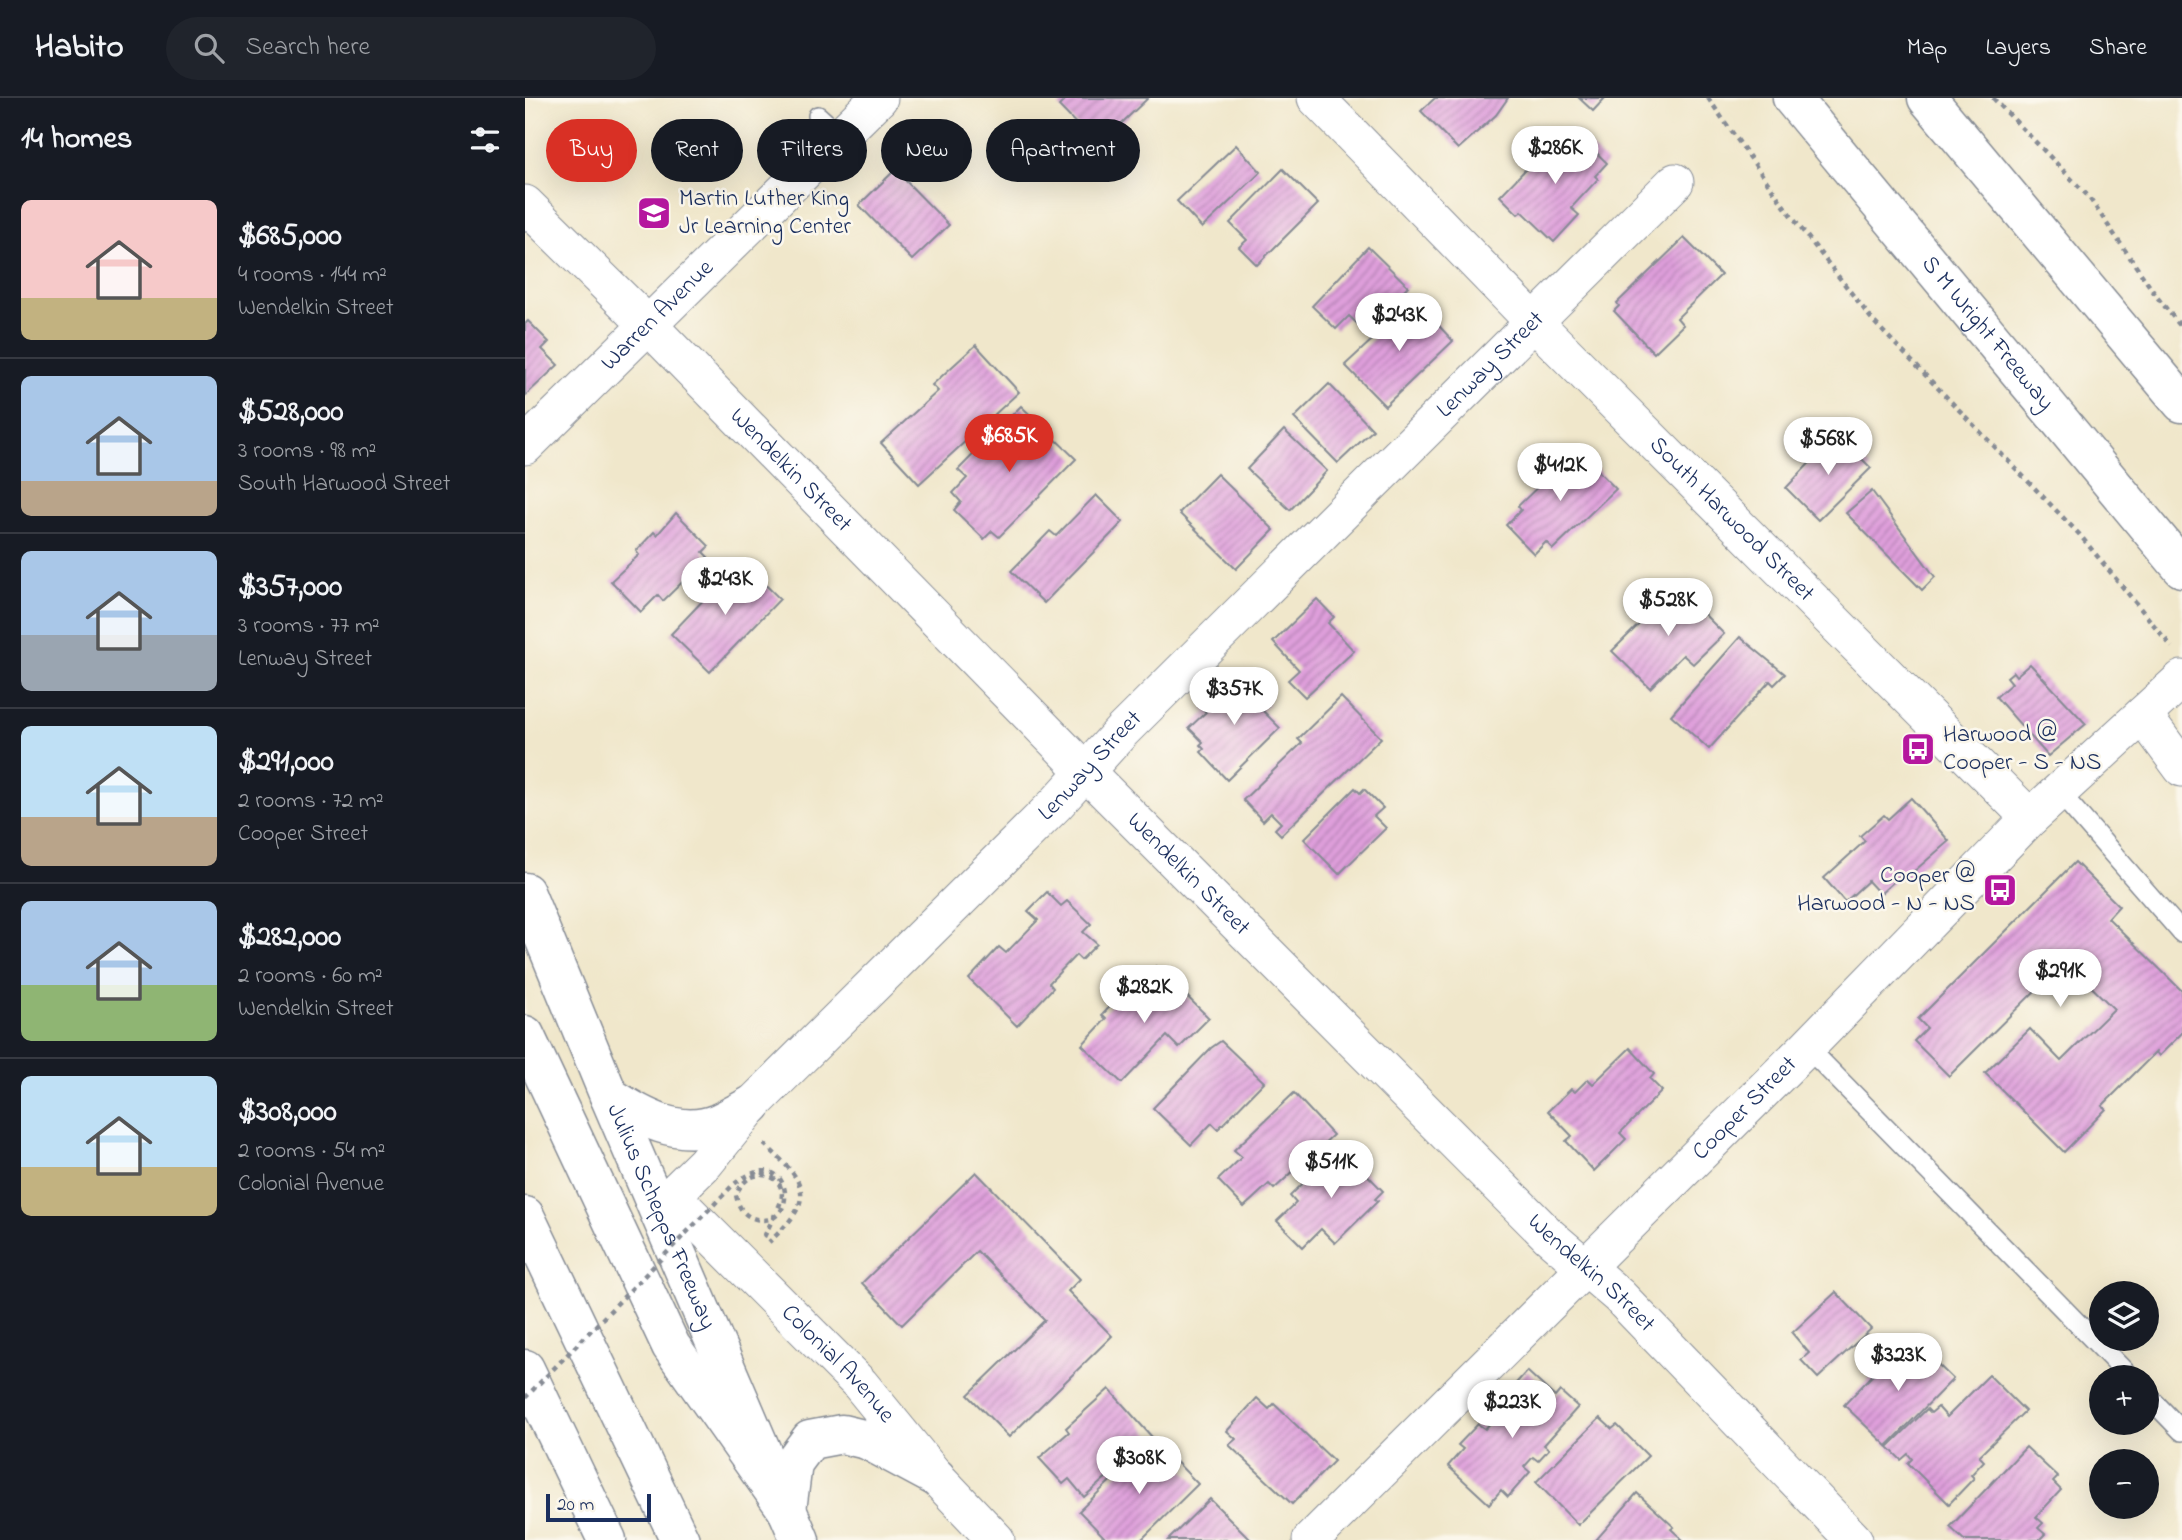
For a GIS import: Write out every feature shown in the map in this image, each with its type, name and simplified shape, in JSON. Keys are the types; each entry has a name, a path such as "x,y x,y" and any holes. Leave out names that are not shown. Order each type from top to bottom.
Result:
{"main road":[{"name":"S M Wright Freeway","path":"1792,98 2182,568"},
{"path":"1927,98 2182,403"},
{"name":"Julius Schepps Freeway","path":"525,892 609,1096 666,1202 793,1525"},
{"path":"525,1035 671,1346 793,1525"},
{"path":"609,1096 637,1114 662,1125 684,1128 754,1121"},
{"path":"525,1216 680,1540"},
{"path":"525,1369 607,1540"},
{"path":"793,1525 793,1463 810,1440 842,1434 867,1440 936,1476"}],"street":[{"name":"Warren Avenue","path":"525,446 648,325 829,126 879,98"},
{"name":"South Harwood Street","path":"1316,98 1534,323 2030,818"},
{"name":"Lenway Street","path":"666,1202 705,1163 754,1121 1056,804 1084,770 1675,182"},
{"name":"Wendelkin Street","path":"525,204 1549,1236 1619,1296 1854,1540"},
{"name":"Cooper Street","path":"1311,1540 1807,1047 2030,818 2143,715 2179,666"},
{"path":"2143,715 2182,768"},
{"name":"Colonial Avenue","path":"666,1202 860,1384 936,1476 996,1540"}],"lane":[{"path":"2059,792 2182,933"},
{"path":"1807,1047 2118,1365"},
{"path":"2159,1407 2182,1431"}],"path":[{"path":"1708,98 1792,217 1874,323 2079,534 2179,666"},
{"path":"1993,98 2088,196 2157,297 2182,328"},
{"path":"525,1398 746,1174 755,1171 771,1172 783,1183 786,1199 779,1213 764,1220 749,1217 742,1211 736,1195 740,1185 758,1174 775,1179 780,1185 782,1201 777,1210 765,1242 796,1214 801,1199 801,1185 754,1121"}],"building":[{"path":"1067,98 1148,98 1126,119 1072,119 1059,106"},
{"path":"1435,98 1508,98 1496,115 1458,149 1421,111"},
{"path":"1579,98 1605,98 1593,111"},
{"path":"1556,138 1569,150 1581,138 1607,163 1595,176 1598,179 1571,208 1579,215 1554,242 1522,211 1518,214 1500,196"},
{"path":"1236,145 1261,172 1202,228 1177,201"},
{"path":"1283,169 1318,204 1257,265 1239,247 1247,240 1230,223"},
{"path":"883,182 907,182 949,225 912,260 859,205"},
{"path":"1684,238 1721,275 1677,318 1683,325 1654,353 1614,311 1619,306 1617,303"},
{"path":"1368,247 1408,286 1365,331 1349,316 1336,329 1312,306"},
{"path":"1415,300 1453,341 1385,406 1345,365"},
{"path":"528,321 549,342 542,349 558,365 525,396 525,324"},
{"path":"976,345 1019,392 919,484 881,443 938,391 932,385"},
{"path":"1329,384 1373,430 1338,463 1294,418"},
{"path":"1021,406 1076,459 999,537 992,531 984,539 954,510 961,502 953,493 967,478 958,470"},
{"path":"1284,430 1327,471 1290,510 1247,469"},
{"path":"1837,434 1871,468 1818,520 1786,488"},
{"path":"1577,449 1616,489 1553,549 1546,542 1534,554 1506,525 1521,510 1518,506"},
{"path":"1217,474 1274,530 1236,569 1179,513"},
{"path":"1872,491 1935,577 1922,590 1846,513"},
{"path":"1096,495 1123,522 1044,603 1011,571 1050,531 1056,536"},
{"path":"676,513 709,546 703,552 708,557 663,601 658,595 641,612 611,581 639,555 636,551 654,532 657,535"},
{"path":"744,564 780,599 710,672 671,634 728,574 731,578"},
{"path":"1677,587 1724,634 1693,664 1683,655 1650,688 1612,651"},
{"path":"1317,599 1334,617 1328,623 1354,651 1305,697 1288,680 1299,670 1273,642"},
{"path":"1740,637 1785,674 1774,685 1770,681 1709,749 1671,715"},
{"path":"2030,664 2086,724 2048,756 1996,697 2012,683 2007,677 2013,672 2016,676"},
{"path":"1241,674 1263,697 1268,705 1262,710 1280,728 1227,780 1201,752 1204,749 1200,745 1203,742 1189,728 1206,712 1203,709"},
{"path":"1341,697 1381,738 1281,835 1275,829 1281,823 1271,813 1263,821 1243,800 1302,743 1298,739"},
{"path":"1355,788 1360,793 1364,789 1383,808 1374,816 1386,828 1339,874 1304,839"},
{"path":"1911,798 1949,841 1904,880 1900,876 1880,894 1868,881 1845,902 1824,878 1865,841 1860,836 1884,815 1888,819"},
{"path":"2075,862 2119,906 2108,918 2182,991 2182,1033 2159,1056 2156,1052 2102,1106 2106,1109 2064,1152 1985,1073 2030,1029 2061,1061 2114,1009 2065,961 1949,1076 1914,1041 1927,1028 1918,1019"},
{"path":"1047,892 1061,906 1067,901 1091,924 1083,932 1097,944 1081,960 1076,955 1049,983 1053,988 1017,1026 969,979 999,947 1006,953 1038,920 1028,911"},
{"path":"1156,966 1209,1018 1179,1048 1167,1036 1122,1083 1082,1045 1106,1019 1102,1015 1118,998 1122,1002"},
{"path":"1221,1041 1264,1082 1218,1129 1212,1123 1191,1145 1153,1108"},
{"path":"1630,1048 1654,1074 1650,1079 1662,1091 1620,1133 1626,1139 1594,1171 1566,1141 1572,1136 1548,1111 1571,1089 1575,1092 1588,1079 1593,1084"},
{"path":"1294,1093 1333,1135 1274,1189 1269,1184 1244,1207 1218,1180 1242,1157 1234,1150"},
{"path":"1342,1149 1383,1191 1375,1199 1378,1201 1335,1243 1321,1229 1303,1247 1277,1221 1296,1203 1290,1196 1332,1155"},
{"path":"976,1172 1080,1279 1068,1291 1112,1336 1009,1437 968,1395 1045,1320 977,1251 902,1325 862,1283"},
{"path":"1836,1292 1871,1329 1818,1378 1801,1360 1809,1353 1792,1333"},
{"path":"1913,1340 1953,1379 1887,1446 1844,1405 1889,1358 1892,1361"},
{"path":"1527,1371 1555,1397 1560,1391 1578,1407 1544,1445 1549,1449 1538,1461 1533,1457 1524,1467 1530,1472 1508,1497 1501,1490 1489,1504 1448,1466 1463,1449 1458,1445 1478,1424 1485,1429 1515,1396 1509,1391"},
{"path":"1989,1375 2025,1411 1979,1456 1984,1461 1971,1475 1974,1478 1949,1504 1908,1463 1912,1459 1908,1454 1901,1460 1888,1447 1927,1409 1931,1413 1938,1407 1947,1417"},
{"path":"1109,1389 1152,1437 1084,1497 1069,1479 1063,1484 1039,1458 1069,1432 1066,1428"},
{"path":"1257,1398 1269,1409 1274,1404 1334,1461 1292,1504 1229,1445 1236,1439 1227,1431"},
{"path":"1600,1418 1612,1429 1617,1425 1648,1456 1578,1525 1536,1482"},
{"path":"1154,1439 1198,1484 1141,1540 1107,1540 1079,1511"},
{"path":"2026,1447 2058,1477 2053,1482 2061,1490 2036,1517 2043,1523 2038,1528 2045,1534 2039,1540 1964,1540 1950,1527"},
{"path":"1637,1493 1674,1527 1671,1529 1683,1540 1596,1540"},
{"path":"1210,1499 1251,1540 1168,1540"}],"place":[{"name":"Martin Luther King Jr Learning Center","path":"654,213"},
{"name":"Harwood @ Cooper - S - NS","path":"1918,749"},
{"name":"Cooper @ Harwood - N - NS","path":"2000,890"}]}
